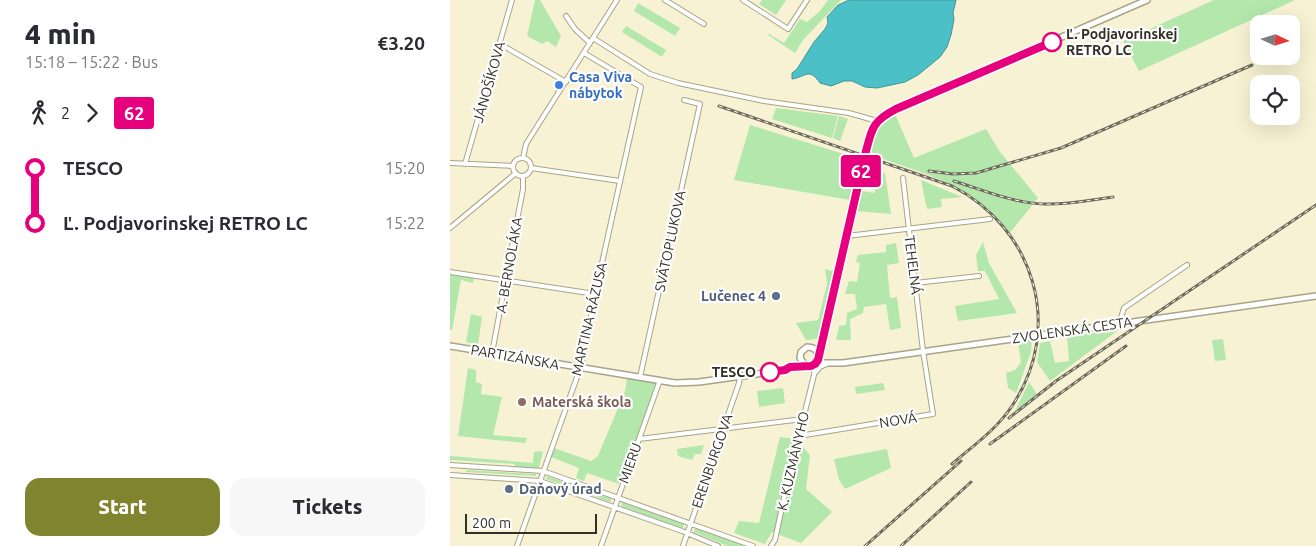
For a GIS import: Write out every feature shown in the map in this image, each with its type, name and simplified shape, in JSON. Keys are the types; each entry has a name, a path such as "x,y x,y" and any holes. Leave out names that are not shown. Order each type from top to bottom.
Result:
{"street":[{"name":"JÁNOŠÍKOVA","path":"465,164 512,0"},
{"path":"523,158 526,144 617,0"},
{"path":"665,0 704,24"},
{"path":"743,0 788,29 807,0"},
{"path":"815,363 865,155 870,136 877,121 896,109 1146,0"},
{"path":"566,16 575,29 590,43"},
{"path":"593,38 657,77 764,102 848,113 877,121"},
{"path":"500,44 566,82"},
{"name":"MARTINA RÁZUSA","path":"517,546 580,368 641,87 584,53"},
{"name":"SVÄTOPLUKOVA","path":"640,377 700,104 684,100"},
{"path":"513,166 517,160 523,158"},
{"path":"516,174 523,176 528,174 531,168 529,162 523,158"},
{"path":"450,163 513,166"},
{"path":"513,166 516,174"},
{"path":"531,168 620,181"},
{"path":"450,228 516,174"},
{"name":"A. BERNOLÁKA","path":"492,353 523,189 523,176"},
{"name":"TEHELNÁ","path":"902,178 923,351"},
{"path":"847,236 990,219"},
{"path":"1118,324 1124,308 1187,265"},
{"path":"450,272 595,294"},
{"path":"915,283 979,276"},
{"name":"ZVOLENSKÁ CESTA","path":"580,368 685,383 740,377 815,363 828,364 1316,296"},
{"path":"790,367 804,348 812,348 821,340"},
{"name":"PARTIZÁNSKA","path":"450,346 580,368"},
{"path":"800,355 801,361 807,365 814,375 820,367 828,364 812,348"},
{"name":"NOVÁ","path":"799,436 933,414 923,351"},
{"name":"K. KUZMÁNYHO","path":"771,546 775,540 814,375 815,363"},
{"name":"ERENBURGOVA","path":"683,546 740,383 740,377"},
{"name":"MIERU","path":"601,546 660,380"},
{"path":"639,439 803,419"},
{"path":"450,465 543,471 753,546"},
{"path":"460,466 460,475"},
{"path":"450,475 540,481 688,533 718,546"}],"green space":[{"path":"535,0 540,0 561,36 556,47 547,41 542,44 527,36"},
{"path":"762,0 786,0 776,15 759,4"},
{"path":"828,0 841,0 803,40 795,53 768,35 784,43 800,19 807,22 819,12"},
{"path":"1214,0 1295,0 1262,15 1250,15 1250,20 1139,71 1123,41"},
{"path":"638,3 680,28 675,36 634,11"},
{"path":"626,26 666,50 662,57 622,32"},
{"path":"776,108 838,116 832,138 772,119"},
{"path":"895,114 914,158 986,129 1000,152 1038,198 1008,235 988,210 974,198 951,184 869,154 880,123"},
{"path":"839,116 848,119 840,141 833,138"},
{"path":"750,125 860,159 850,200 734,180"},
{"path":"883,173 885,173 891,214 857,211 862,191 874,193"},
{"path":"921,180 962,197 941,199 942,207 927,209"},
{"path":"983,242 989,263 1017,313 958,321 955,306 999,299 985,271 978,271 976,255"},
{"path":"896,243 899,263 887,265 890,298 897,297 901,328 890,330 886,304 864,307 863,313 850,319 851,340 836,340 839,326 846,325 847,313 857,309 855,294 845,294 849,281 857,282 860,263 856,262 858,255 886,252 886,245"},
{"path":"825,269 836,272 822,330 818,339 806,340 796,323 818,320 827,284"},
{"path":"450,274 474,278 473,283 461,280 452,330 450,330"},
{"path":"471,314 482,317 478,345 466,342"},
{"path":"1120,329 1050,381 1037,362 1040,343 1050,341 1055,363 1069,361 1067,337"},
{"path":"1223,339 1226,360 1215,361 1212,340"},
{"path":"1032,340 1031,352 1016,393 1008,388 1006,373 1015,370 1021,363 1018,342"},
{"path":"468,368 476,370 476,382 482,384 481,394 502,397 493,435 527,438 525,443 458,436"},
{"path":"627,378 660,383 619,484 587,473 584,481 576,478 579,468 551,457 554,448 591,461 598,456 625,391"},
{"path":"1029,382 1037,394 1015,411"},
{"path":"883,383 885,390 856,394 855,387"},
{"path":"783,388 785,403 759,407 757,391"},
{"path":"780,437 796,439 810,455 806,489 832,512 801,543 772,532 765,544 734,533 739,521 759,523"},
{"path":"704,445 701,454 695,454 692,460 678,456 677,449"},
{"path":"887,449 891,468 845,489 839,480 834,459"},
{"path":"543,451 539,468 515,468 515,464 452,460 450,463 450,456 533,463 534,452"},
{"path":"466,470 536,474 536,476 466,472"},
{"path":"547,476 612,499 610,502 546,479"},
{"path":"622,502 684,524 683,529 621,506"},
{"path":"695,528 745,546 727,546 694,532"}],"water":[{"path":"849,0 956,0 951,35 947,47 940,57 918,75 905,82 877,88 865,87 852,81 844,81 831,86 820,83 810,74 792,79 792,73 797,69 814,42 825,29 828,23 827,17 838,5"}],"railway":[{"path":"929,171 953,174 976,173 1061,148 1252,65"},
{"path":"719,106 952,186 980,204 1003,227 1021,253 1033,282 1038,313 1037,344 1028,376 1006,414 984,437 952,464"},
{"path":"954,181 998,196 1032,203 1061,204 1113,197"},
{"path":"1009,418 1056,381 1316,205"},
{"path":"990,444 1126,346"},
{"path":"865,546 961,461"},
{"path":"901,546 971,482"}],"bus line":[{"name":"62","path":"770,372 785,370 790,367 811,366 818,360 865,155 870,136 877,121 896,109 1052,42"}],"place":[{"name":"Ľ. Podjavorinskej RETRO LC","path":"1052,42"},
{"name":"Casa Viva nábytok","path":"559,85"},
{"name":"Lučenec 4","path":"776,296"},
{"name":"TESCO","path":"770,372"},
{"name":"Materská škola","path":"522,402"},
{"name":"Daňový úrad","path":"509,489"}]}
